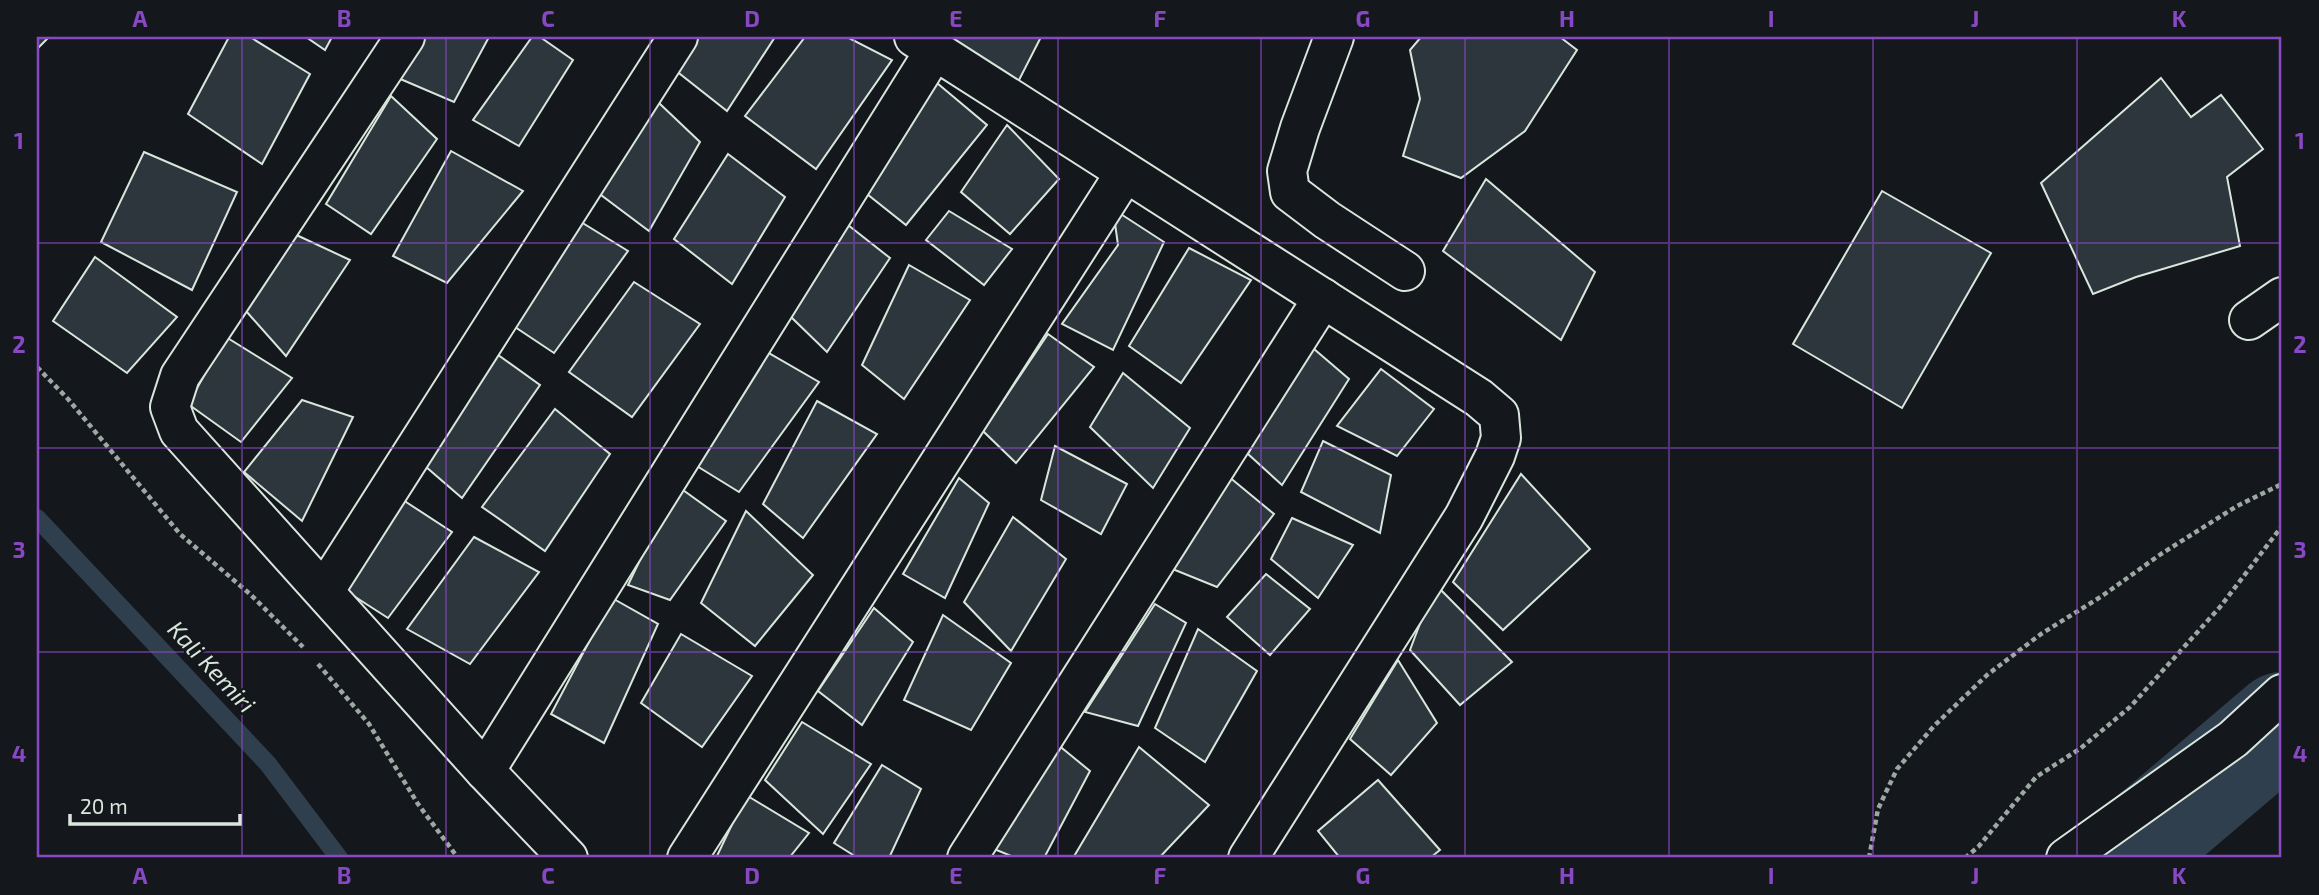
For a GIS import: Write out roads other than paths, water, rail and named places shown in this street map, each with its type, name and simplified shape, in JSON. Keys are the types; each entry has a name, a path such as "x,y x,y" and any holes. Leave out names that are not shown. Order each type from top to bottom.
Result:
{"street":[{"path":"405,37 180,376 170,407 179,431 485,771 568,858"},
{"path":"324,590 678,37"},
{"path":"1334,37 1287,171 1290,192 1327,220 1405,271"},
{"path":"485,771 925,43 1479,398 1499,415 1501,438 1495,456 1464,517 1248,858"},
{"path":"687,858 1125,173"},
{"path":"2249,320 2282,297"},
{"path":"967,858 1323,298"},
{"path":"2066,858 2233,739 2282,694"}],"waterway":[{"name":"Kali Kemiri","path":"37,518 268,764 339,858"},
{"path":"2123,858 2282,723"}]}
